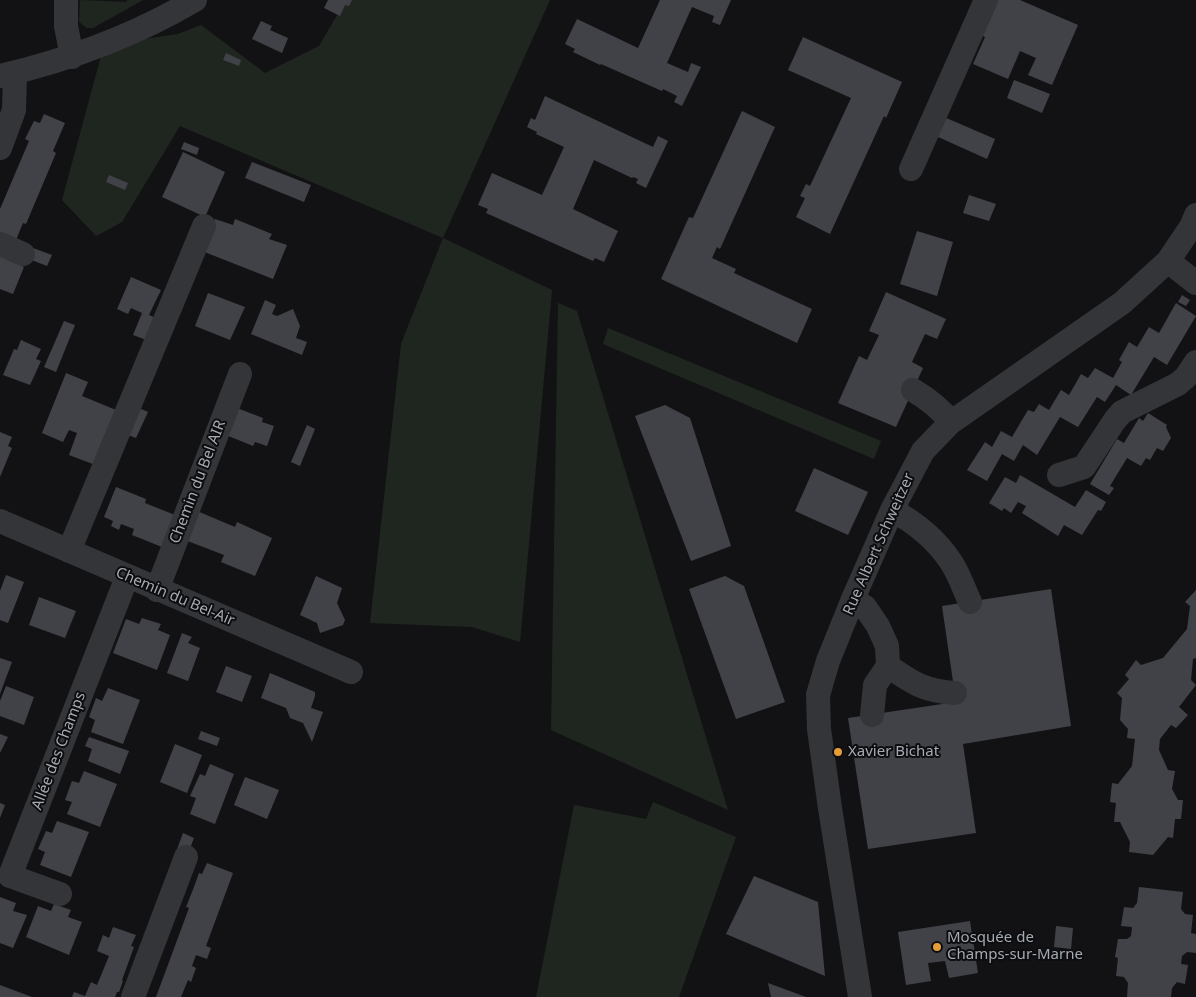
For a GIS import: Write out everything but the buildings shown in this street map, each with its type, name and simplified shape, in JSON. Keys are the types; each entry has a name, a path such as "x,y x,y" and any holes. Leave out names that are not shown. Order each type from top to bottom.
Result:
{"street":[{"path":"66,0 66,26 72,57"},
{"path":"0,148 14,110 8,74 72,57 149,25 195,0"},
{"path":"911,169 986,0"},
{"name":"Rue Albert Schweitzer","path":"860,997 824,762 818,695 828,661 853,599 892,510 923,451 951,422 1122,303 1168,261 1191,227 1196,215"},
{"path":"69,552 204,226"},
{"path":"0,244 23,254"},
{"path":"1168,261 1196,283"},
{"path":"1059,475 1084,467 1122,412 1178,384 1186,378 1196,362"},
{"name":"Chemin du Bel AIR","path":"156,590 240,374"},
{"path":"913,390 944,412 951,422"},
{"path":"892,510 918,526 932,539 952,563 970,602"},
{"name":"Chemin du Bel-Air","path":"0,522 351,672"},
{"name":"Allée des Champs","path":"60,894 10,876 127,577"},
{"path":"853,599 865,607 878,626 887,646 888,666 876,685 872,715"},
{"path":"888,666 914,684 936,692 955,693"},
{"path":"134,997 186,857"}],"shaded area":[{"path":"80,0 126,2 127,0 143,0 93,28 87,28 79,22"},
{"path":"346,0 550,0 443,238 180,126 122,222 96,236 62,200 104,45 178,34 201,25 265,73 319,46"},
{"path":"443,238 552,290 520,642 472,627 370,623 401,344"},
{"path":"558,303 577,311 728,810 551,730"},
{"path":"608,328 881,441 874,459 603,344"},
{"path":"653,802 736,837 679,997 536,997 574,805 646,819"}],"place":[{"name":"Xavier Bichat","path":"838,752"},
{"name":"Mosquée de Champs-sur-Marne","path":"937,947"}]}
